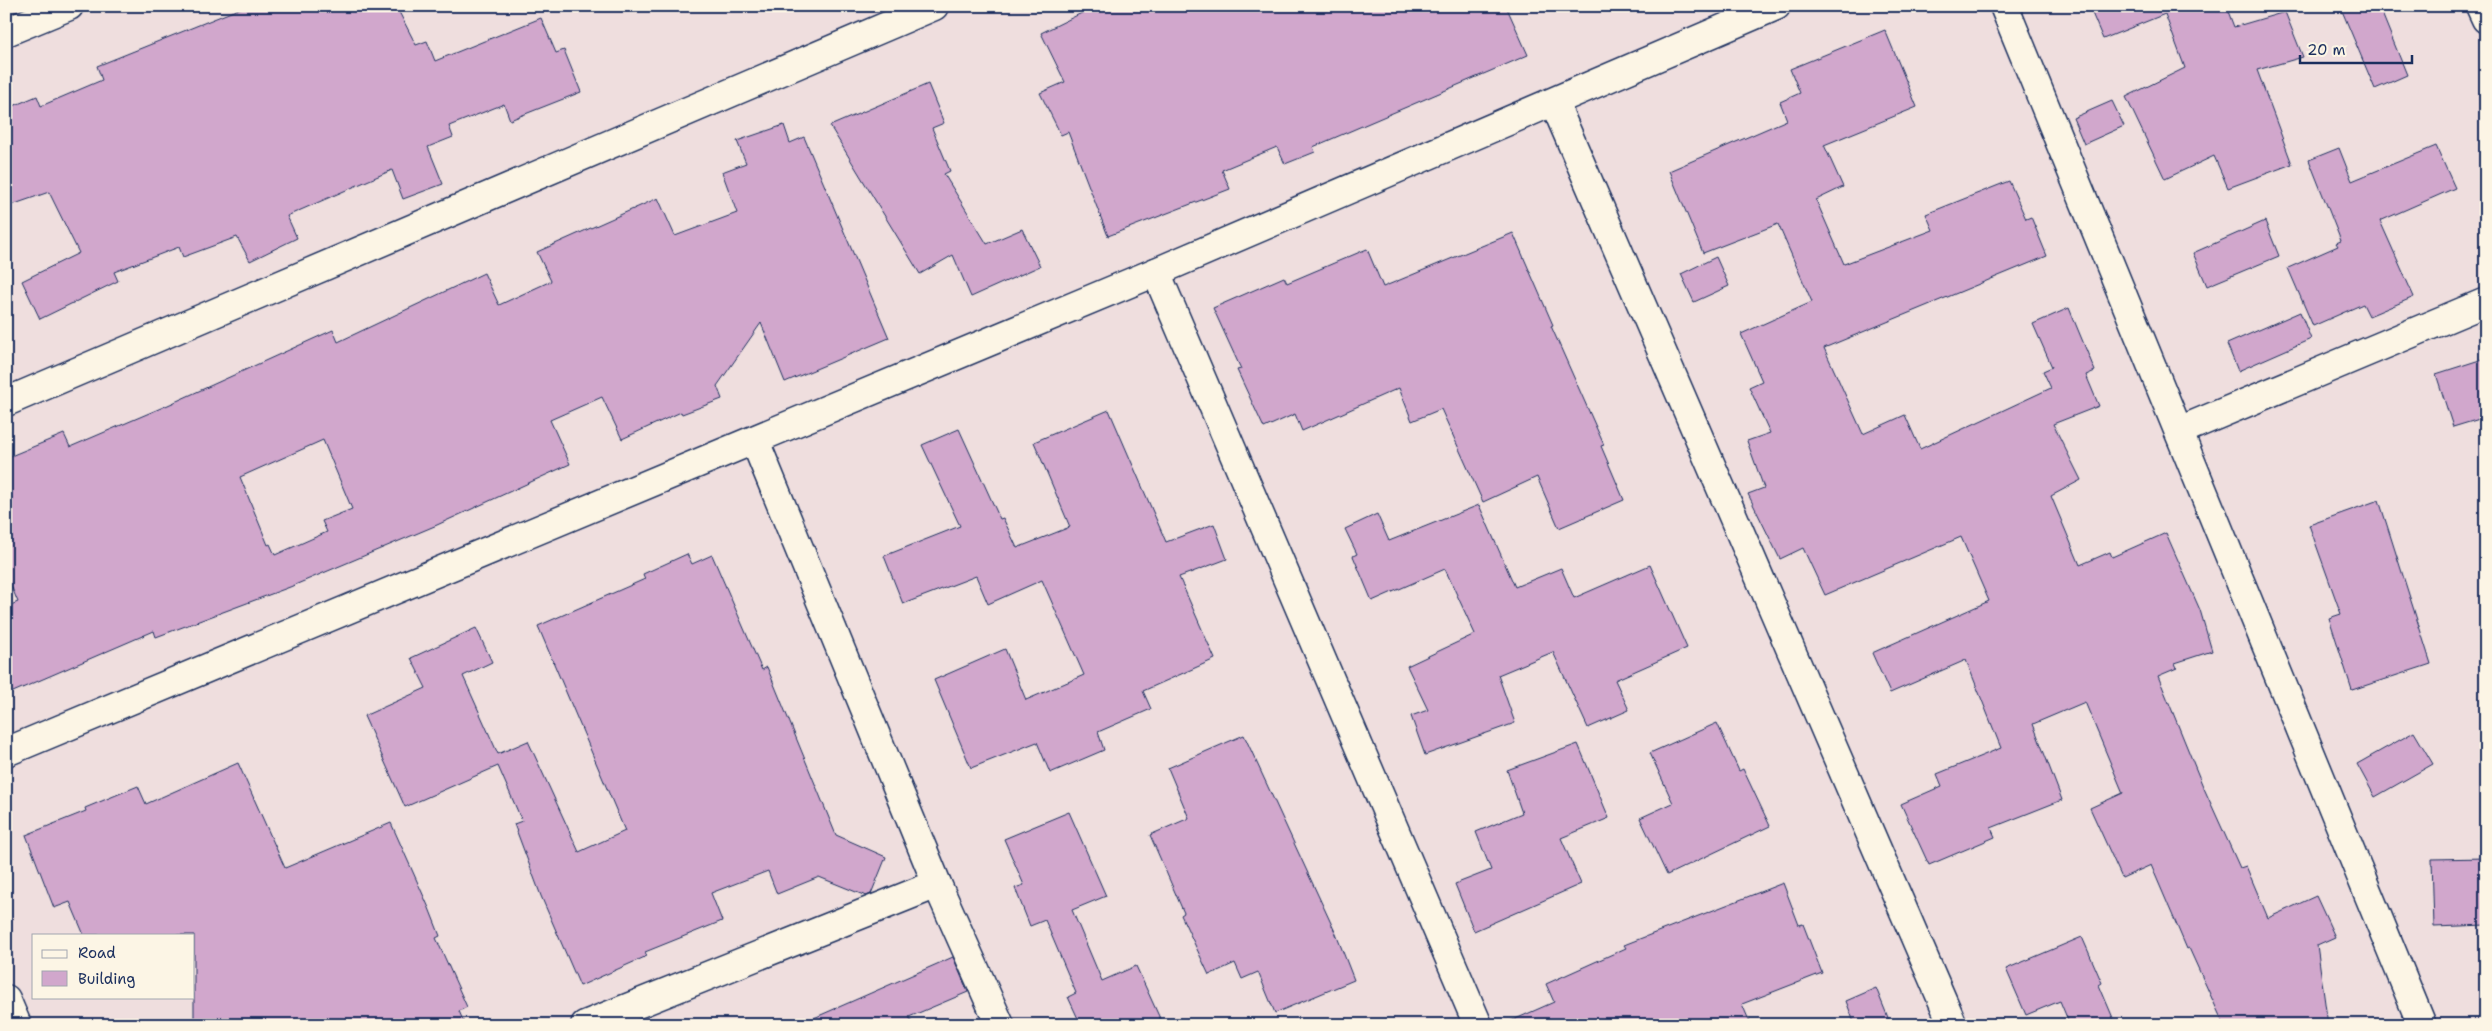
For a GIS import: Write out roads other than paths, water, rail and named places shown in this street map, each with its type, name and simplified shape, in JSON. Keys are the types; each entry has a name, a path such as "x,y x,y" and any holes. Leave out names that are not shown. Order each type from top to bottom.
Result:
{"street":[{"path":"6,32 69,6"},
{"path":"6,402 934,6"},
{"path":"6,752 755,441 1156,272 1776,6"},
{"path":"2004,6 2422,1025"},
{"path":"2480,6 2486,19"},
{"path":"1554,102 1953,1025"},
{"path":"1156,272 1478,1025"},
{"path":"2179,431 2486,302"},
{"path":"755,441 937,884 1000,1025"},
{"path":"585,1025 937,884"},
{"path":"6,999 17,1025"}]}
